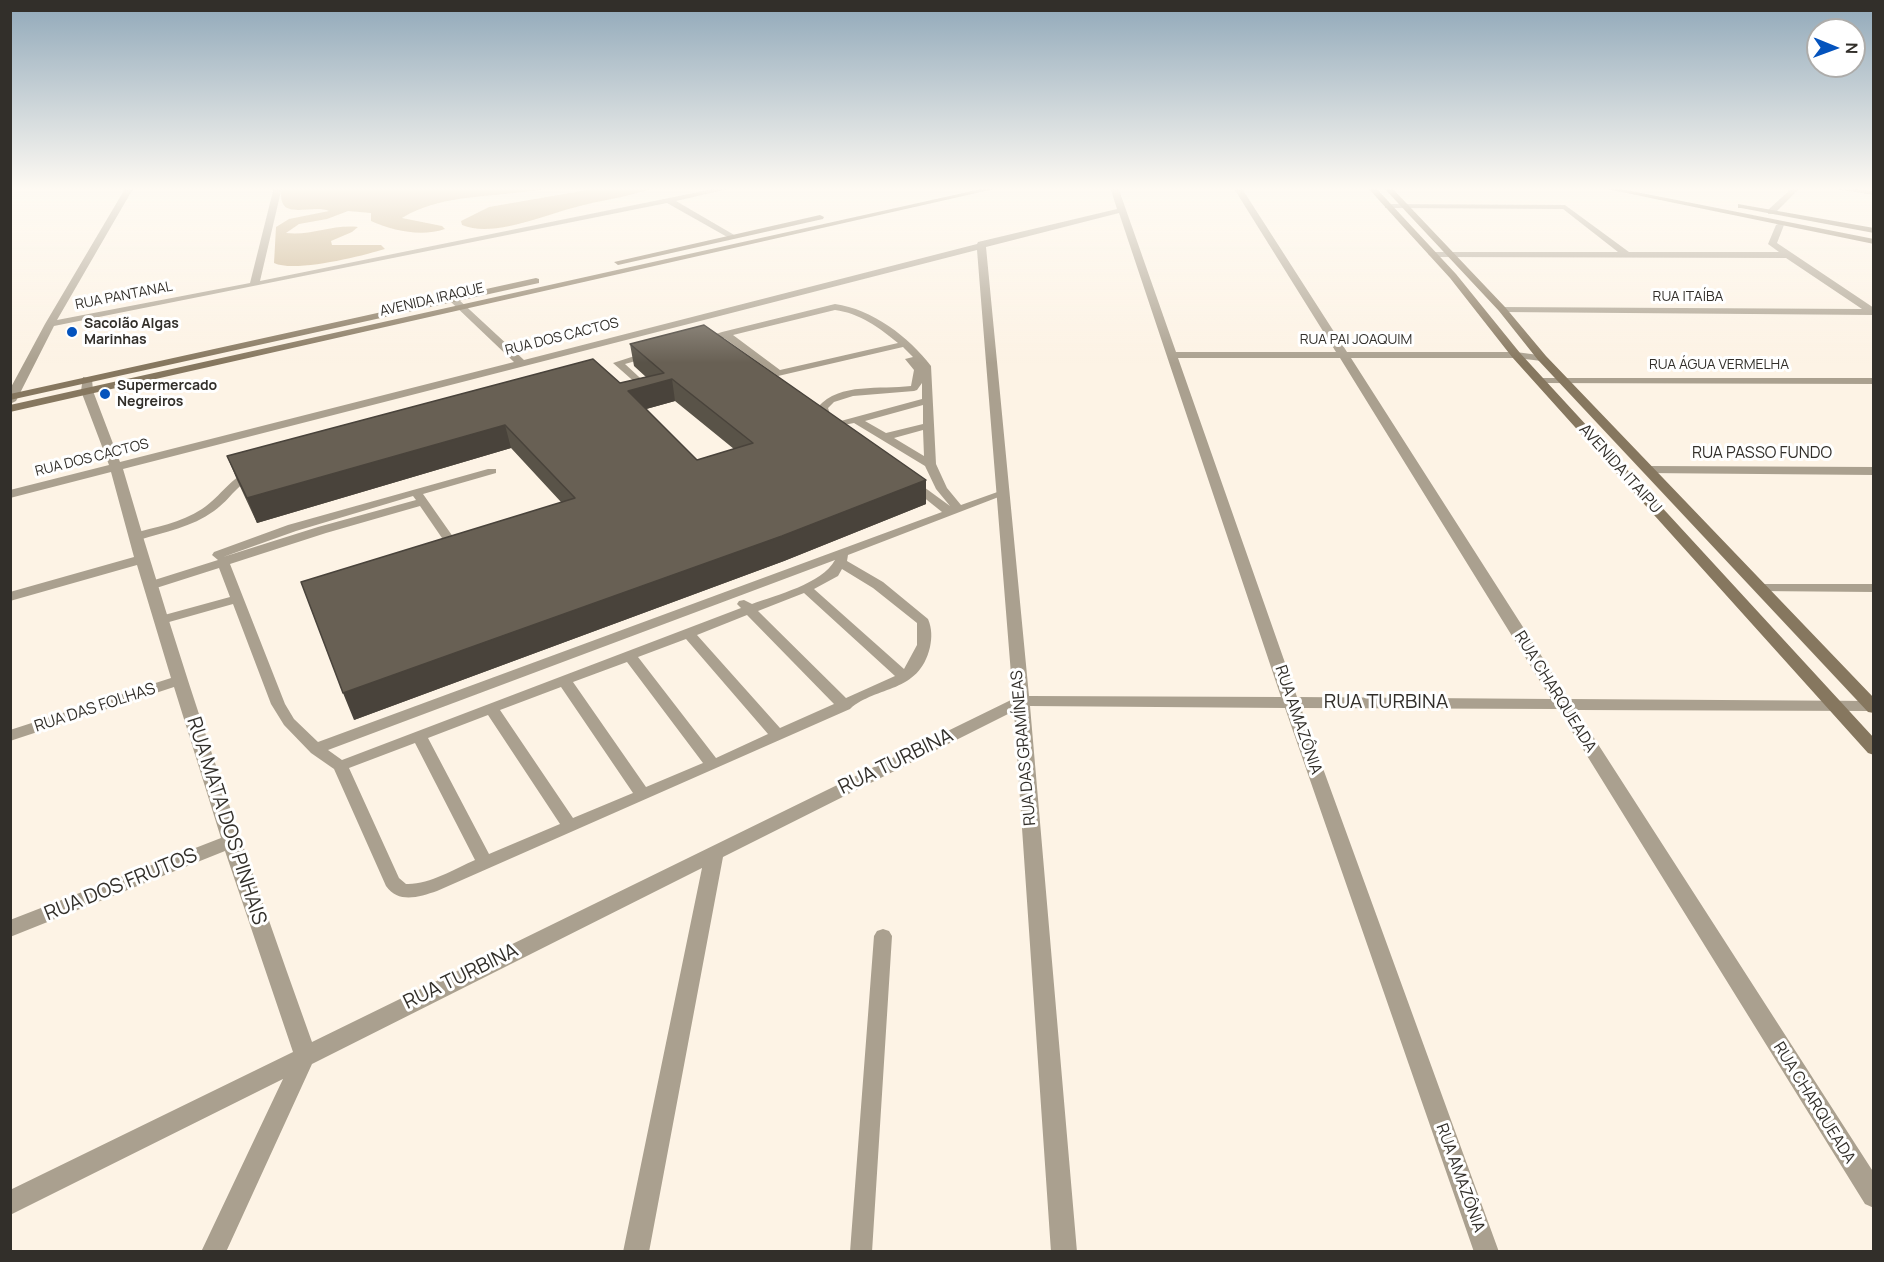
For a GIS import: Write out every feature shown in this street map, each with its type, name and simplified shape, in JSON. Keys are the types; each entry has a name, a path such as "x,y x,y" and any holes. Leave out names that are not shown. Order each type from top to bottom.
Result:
{"street":[{"path":"11,398 50,324 96,246"},
{"path":"254,285 264,246"},
{"name":"RUA PANTANAL","path":"50,324 444,246"},
{"name":"AVENIDA IRAQUE","path":"10,409 87,385 689,246"},
{"name":"AVENIDA IRAQUE","path":"11,398 87,385 463,309 740,246"},
{"name":"RUA DOS CACTOS","path":"10,494 974,246"},
{"name":"RUA DAS GRAMÍNEAS","path":"981,246 1021,701 1064,1251"},
{"name":"RUA AMAZÔNIA","path":"1134,246 1291,702 1487,1251"},
{"name":"RUA CHARQUEADA","path":"1275,246 1874,1196"},
{"name":"AVENIDA ITAIPU","path":"1425,246 1516,355 1874,749"},
{"name":"AVENIDA ITAIPU","path":"1443,246 1502,309 1542,358 1872,707"},
{"path":"1615,246 1626,254"},
{"path":"1774,246 1873,312"},
{"path":"1432,254 1786,255"},
{"path":"454,300 521,363"},
{"name":"RUA ITAÍBA","path":"1502,309 1873,312"},
{"name":"RUA PAI JOAQUIM","path":"1171,355 1516,355 1542,358"},
{"name":"RUA ÁGUA VERMELHA","path":"1540,381 1874,381"},
{"name":"RUA MATA DOS PINHAIS","path":"87,385 116,467 149,584 231,841 305,1054"},
{"name":"RUA PASSO FUNDO","path":"1650,470 1874,471"},
{"path":"10,597 142,559"},
{"path":"1761,588 1874,588"},
{"name":"RUA DAS FOLHAS","path":"10,736 180,680"},
{"name":"RUA TURBINA","path":"10,1203 305,1054 1021,701 1563,703 1872,707"},
{"name":"RUA DOS FRUTOS","path":"10,929 231,841"},
{"path":"636,1251 715,851"},
{"path":"213,1251 305,1054"}],"lane":[{"path":"694,342 805,313 835,307 845,308 926,366 930,464 954,511"},
{"path":"725,334 778,373 899,345"},
{"path":"853,437 823,411 825,404 851,394 907,389 918,383 919,370 899,345"},
{"path":"649,392 613,364 663,350"},
{"path":"837,425 929,400"},
{"path":"856,420 930,464"},
{"path":"885,437 927,426"},
{"path":"135,537 201,514 218,503 227,489 237,480 262,471"},
{"path":"149,584 322,530 492,471"},
{"path":"905,478 954,511"},
{"path":"316,749 735,593 843,558 1003,493"},
{"path":"419,497 457,551"},
{"path":"149,584 267,536 419,497"},
{"path":"340,766 806,588 834,573 843,558"},
{"path":"223,561 278,704 289,722 316,749 340,766 399,890 415,891 713,765 905,677 914,667 926,644 924,622 843,558"},
{"path":"806,588 905,677"},
{"path":"735,593 748,610 846,706"},
{"path":"162,620 237,599"},
{"path":"688,633 778,735"},
{"path":"626,634 634,653 713,765"},
{"path":"502,680 512,700"},
{"path":"564,680 643,795"},
{"path":"491,708 570,826"},
{"path":"419,736 485,863"},
{"path":"861,1251 883,936"}],"shaded area":[{"path":"275,246 382,246 385,249 312,265 284,266 274,263"}],"building":[{"path":"704,325 926,480 782,536 343,693 301,582 575,498 505,425 247,498 227,456 593,359 620,383 664,373 630,344","holes":["672,379 753,443 697,460 628,391"]}],"place":[{"name":"Sacolão Algas Marinhas","path":"72,332"},
{"name":"Supermercado Negreiros","path":"105,394"}]}
